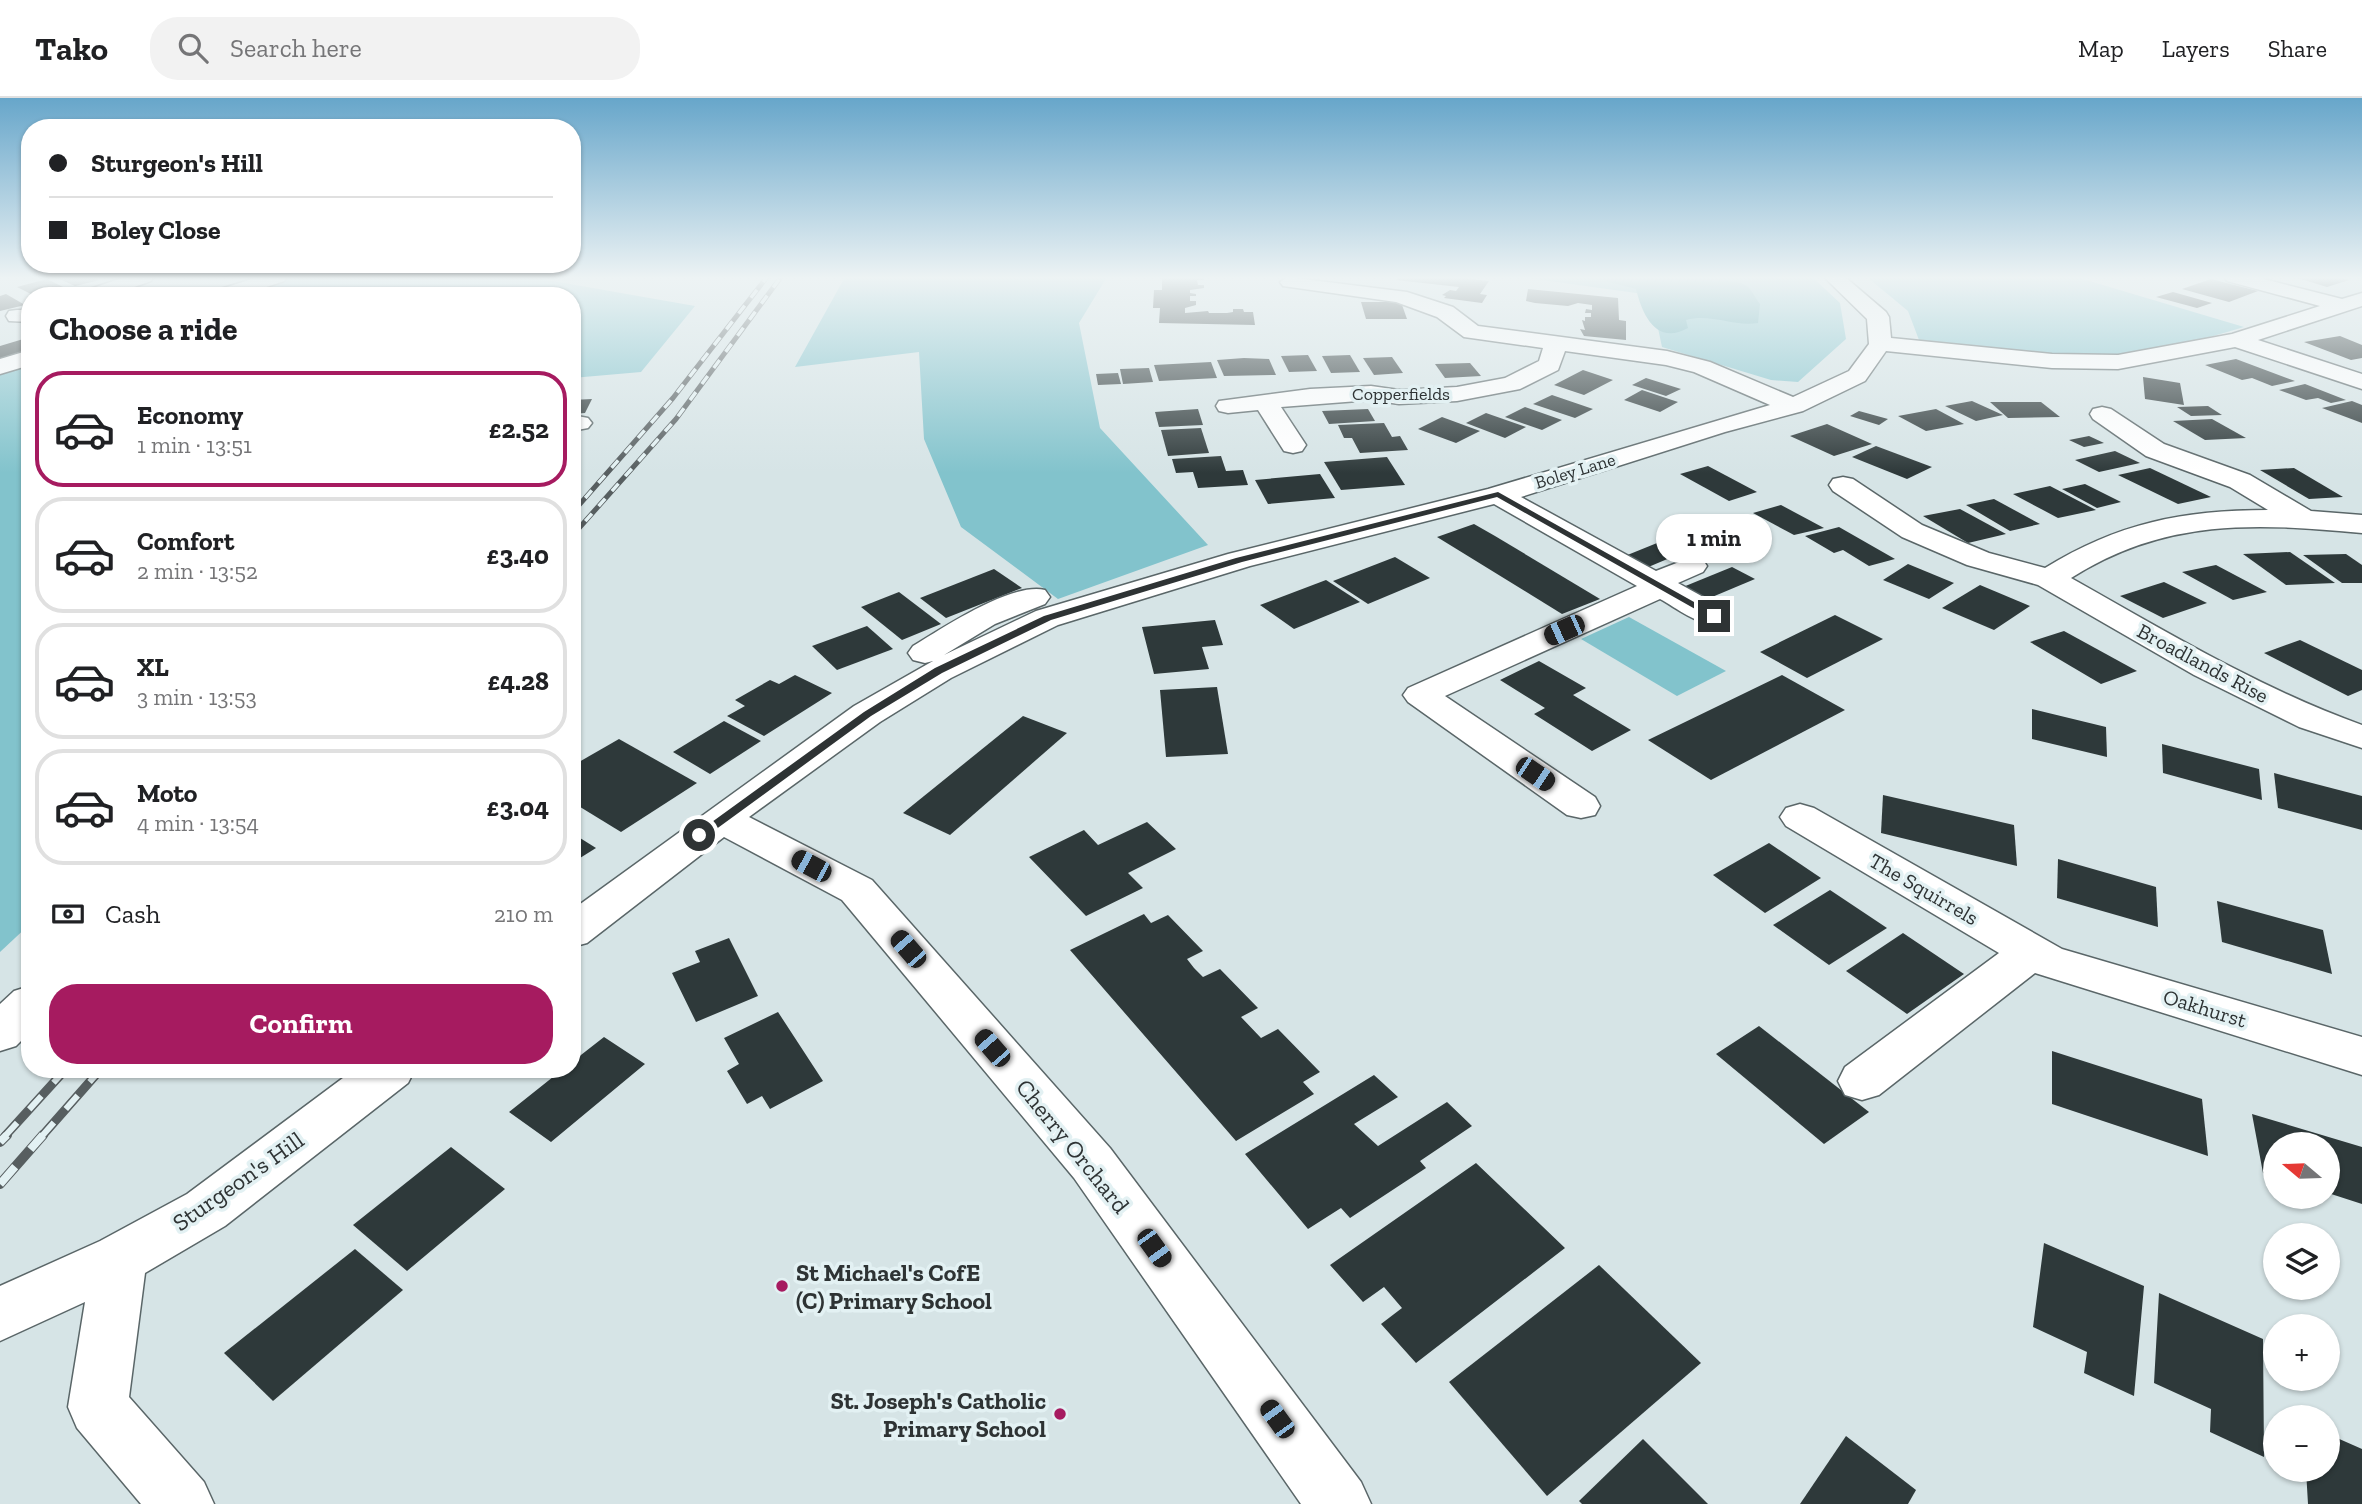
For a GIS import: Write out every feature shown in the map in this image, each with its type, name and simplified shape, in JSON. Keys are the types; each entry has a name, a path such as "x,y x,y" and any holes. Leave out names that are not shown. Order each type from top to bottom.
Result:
{"street":[{"path":"1555,343 1667,358 1702,368 1794,406"},
{"name":"Copperfields","path":"1228,406 1310,396 1371,393 1399,397 1457,394 1513,384 1550,365 1555,343"},
{"path":"1880,344 2052,361 2118,362 2222,343"},
{"path":"2244,343 2362,382"},
{"name":"Boley Lane","path":"721,819 867,714 1041,607 1498,495 1716,427 1794,406 1857,376 1880,344"},
{"path":"0,367 21,360"},
{"path":"1266,402 1293,445"},
{"path":"2102,414 2155,450 2240,481 2304,519"},
{"name":"Broadlands Rise","path":"1843,485 1912,531 1978,559 2049,578 2206,668 2312,719 2362,737"},
{"path":"1498,495 1714,616"},
{"path":"2049,578 2108,544 2169,526 2231,520 2304,519 2362,524"},
{"path":"1581,806 1420,695 1657,585 1692,566"},
{"name":"The Squirrels","path":"1800,817 2040,956"},
{"path":"581,925 721,819"},
{"name":"Cherry Orchard","path":"721,819 857,890 1092,1163 1339,1504"},
{"path":"1862,1081 2040,956"},
{"name":"Oakhurst","path":"2040,956 2362,1056"},
{"path":"0,1033 21,1012"},
{"name":"Sturgeon's Hill","path":"0,1314 119,1259 206,1210 379,1078"},
{"path":"119,1259 99,1407 182,1504"}],"shaded area":[{"path":"581,343 665,343 641,372 581,377"},
{"path":"809,343 1083,343 1100,428 1208,545 1058,599 961,527 924,439 919,352 795,367"},
{"path":"1661,343 1842,343 1798,382 1771,380 1662,347"},
{"path":"1938,343 2186,343 2149,351 2092,356 1993,350"},
{"path":"21,366 21,932 0,952 0,373"},
{"path":"1629,617 1726,671 1677,696 1581,639"}],"building":[{"path":"21,343 21,352 0,359 0,346"},
{"path":"2306,343 2356,343 2362,345 2362,358 2351,360"},
{"path":"1308,355 1317,371 1289,372 1281,356"},
{"path":"1350,355 1360,372 1331,373 1322,356"},
{"path":"1392,357 1403,373 1374,375 1363,358"},
{"path":"1269,359 1276,375 1224,376 1217,360"},
{"path":"2236,359 2295,381 2272,386 2252,378 2242,380 2205,365"},
{"path":"1211,362 1217,378 1159,381 1154,365"},
{"path":"1470,363 1481,376 1445,378 1435,364"},
{"path":"1149,368 1153,382 1123,384 1120,369"},
{"path":"1583,370 1613,380 1584,395 1554,385"},
{"path":"1118,373 1121,384 1098,385 1096,374"},
{"path":"2143,377 2180,383 2184,405 2145,399"},
{"path":"1646,378 1681,389 1666,396 1632,385"},
{"path":"2305,384 2346,400 2331,403 2318,398 2306,400 2279,390"},
{"path":"1642,390 1678,402 1660,412 1624,400"},
{"path":"1552,395 1593,409 1575,418 1533,404"},
{"path":"592,399 585,413 581,413 581,400"},
{"path":"1972,401 2003,415 1976,421 1945,406"},
{"path":"2352,401 2362,405 2362,423 2322,408"},
{"path":"1990,402 2041,402 2060,417 2008,418"},
{"path":"2208,406 2222,415 2191,416 2177,407"},
{"path":"1525,407 1562,420 1542,430 1505,417"},
{"path":"1198,409 1203,425 1159,427 1155,412"},
{"path":"1368,409 1375,421 1329,424 1322,411"},
{"path":"1936,409 1964,424 1926,431 1898,416"},
{"path":"1859,411 1888,419 1879,425 1850,416"},
{"path":"1486,413 1526,427 1505,438 1466,423"},
{"path":"1442,417 1480,431 1456,443 1418,429"},
{"path":"2212,419 2246,438 2205,440 2173,421"},
{"path":"1384,423 1392,437 1400,436 1408,450 1360,453 1352,438 1344,438 1338,425"},
{"path":"1827,424 1872,444 1834,456 1790,436"},
{"path":"1201,428 1209,453 1168,456 1161,430"},
{"path":"2089,436 2104,443 2084,447 2069,440"},
{"path":"1876,446 1932,467 1907,479 1852,457"},
{"path":"2115,451 2140,463 2099,472 2075,460"},
{"path":"1221,456 1226,471 1243,470 1248,485 1198,488 1193,472 1176,473 1172,459"},
{"path":"1387,457 1405,485 1341,490 1324,462"},
{"path":"1708,466 1757,492 1729,501 1680,474"},
{"path":"2150,468 2211,497 2178,504 2118,475"},
{"path":"2294,468 2343,497 2309,499 2260,470"},
{"path":"1320,474 1335,498 1268,504 1255,480"},
{"path":"2085,484 2121,502 2097,508 2062,489"},
{"path":"2050,486 2096,510 2058,518 2013,494"},
{"path":"1994,499 2040,524 2010,531 1966,505"},
{"path":"1781,505 1824,528 1794,535 1753,513"},
{"path":"1960,509 2006,534 1968,543 1923,516"},
{"path":"1474,524 1600,599 1562,614 1437,537"},
{"path":"1839,527 1895,559 1869,566 1843,550 1834,553 1805,536"},
{"path":"1662,541 1684,552 1646,568 1625,556"},
{"path":"2290,552 2335,583 2286,585 2243,554"},
{"path":"2346,554 2362,565 2362,583 2342,583 2303,555"},
{"path":"1395,557 1430,578 1368,604 1333,581"},
{"path":"1908,564 1954,583 1929,599 1883,580"},
{"path":"2216,565 2267,592 2233,600 2182,572"},
{"path":"1732,567 1755,579 1705,600 1683,587"},
{"path":"994,569 1022,588 946,618 920,598"},
{"path":"1326,580 1360,602 1294,629 1260,605"},
{"path":"2164,582 2207,603 2163,618 2120,596"},
{"path":"1980,585 2030,606 1994,630 1942,608"},
{"path":"899,592 941,624 902,640 861,607"},
{"path":"1835,615 1883,639 1807,678 1760,652"},
{"path":"1215,620 1223,645 1202,647 1209,669 1154,674 1142,627"},
{"path":"867,626 893,649 837,670 812,646"},
{"path":"2064,631 2137,671 2101,684 2030,642"},
{"path":"2300,640 2362,670 2362,690 2348,696 2264,653"},
{"path":"1539,661 1586,688 1573,695 1631,730 1592,751 1534,714 1545,708 1500,680"},
{"path":"795,675 832,693 764,736 727,716 745,706 735,700 770,680 779,684"},
{"path":"1782,675 1845,710 1711,780 1648,740"},
{"path":"1217,687 1228,754 1166,757 1160,690"},
{"path":"2032,709 2106,727 2107,757 2032,739"},
{"path":"1023,716 1067,733 950,835 903,813"},
{"path":"724,721 761,741 710,774 673,752"},
{"path":"619,739 697,783 621,832 581,808 581,761"},
{"path":"2162,744 2259,769 2262,800 2163,773"},
{"path":"2274,773 2362,796 2362,830 2278,808"},
{"path":"1883,795 2014,825 2017,866 1881,833"},
{"path":"1147,822 1176,849 1128,873 1143,888 1086,916 1029,857 1084,830 1098,845"},
{"path":"581,839 596,848 581,857"},
{"path":"1769,843 1821,878 1765,913 1713,875"},
{"path":"2058,859 2156,887 2158,927 2057,898"},
{"path":"1830,890 1887,928 1829,965 1773,925"},
{"path":"2217,901 2323,930 2332,974 2222,942"},
{"path":"1144,914 1151,923 1168,915 1203,951 1187,959 1194,968 1203,977 1220,969 1258,1008 1241,1017 1261,1038 1278,1029 1320,1072 1303,1082 1314,1094 1236,1141 1070,950"},
{"path":"1903,933 1964,974 1907,1014 1846,971"},
{"path":"729,938 758,996 696,1022 672,973 700,962 695,951"},
{"path":"778,1012 823,1081 770,1109 762,1096 747,1104 727,1071 739,1064 724,1038"},
{"path":"1759,1026 1869,1112 1824,1144 1716,1054"},
{"path":"604,1037 645,1064 551,1142 509,1112 552,1078 581,1078 581,1055"},
{"path":"2052,1051 2202,1099 2208,1156 2052,1104"},
{"path":"1374,1075 1398,1097 1354,1124 1378,1146 1447,1102 1472,1126 1420,1161 1426,1168 1350,1218 1341,1208 1308,1229 1245,1154"},
{"path":"2252,1114 2312,1132 2263,1132 2263,1173"},
{"path":"2340,1140 2362,1147 2362,1204 2340,1197"},
{"path":"451,1147 505,1189 407,1271 353,1225"},
{"path":"1476,1163 1565,1248 1416,1363 1381,1324 1402,1308 1384,1287 1363,1302 1330,1265"},
{"path":"2044,1243 2144,1286 2134,1396 2084,1373 2087,1352 2033,1327"},
{"path":"355,1249 403,1290 273,1401 224,1353"},
{"path":"1599,1265 1701,1363 1547,1496 1449,1382"},
{"path":"2159,1293 2263,1339 2263,1457 2210,1432 2211,1409 2154,1383"},
{"path":"1846,1436 1916,1490 1908,1504 1800,1504"},
{"path":"1643,1439 1708,1504 1582,1504 1579,1501"},
{"path":"2340,1439 2362,1449 2362,1504 2308,1504 2307,1482 2340,1482"}],"railway":[{"path":"581,503 673,398 716,343"},
{"path":"581,526 676,419 732,343"},
{"path":"5,1136 58,1078"},
{"path":"42,1136 93,1078"},
{"path":"0,1142 7,1135"},
{"path":"0,1184 43,1135"}],"place":[{"name":"St Michael's CofE (C) Primary School","path":"782,1286"},
{"name":"St. Joseph's Catholic Primary School","path":"1060,1414"}],"route":[{"path":"699,835 867,714 939,671 1047,618 1239,560 1498,495 1714,616"}]}
